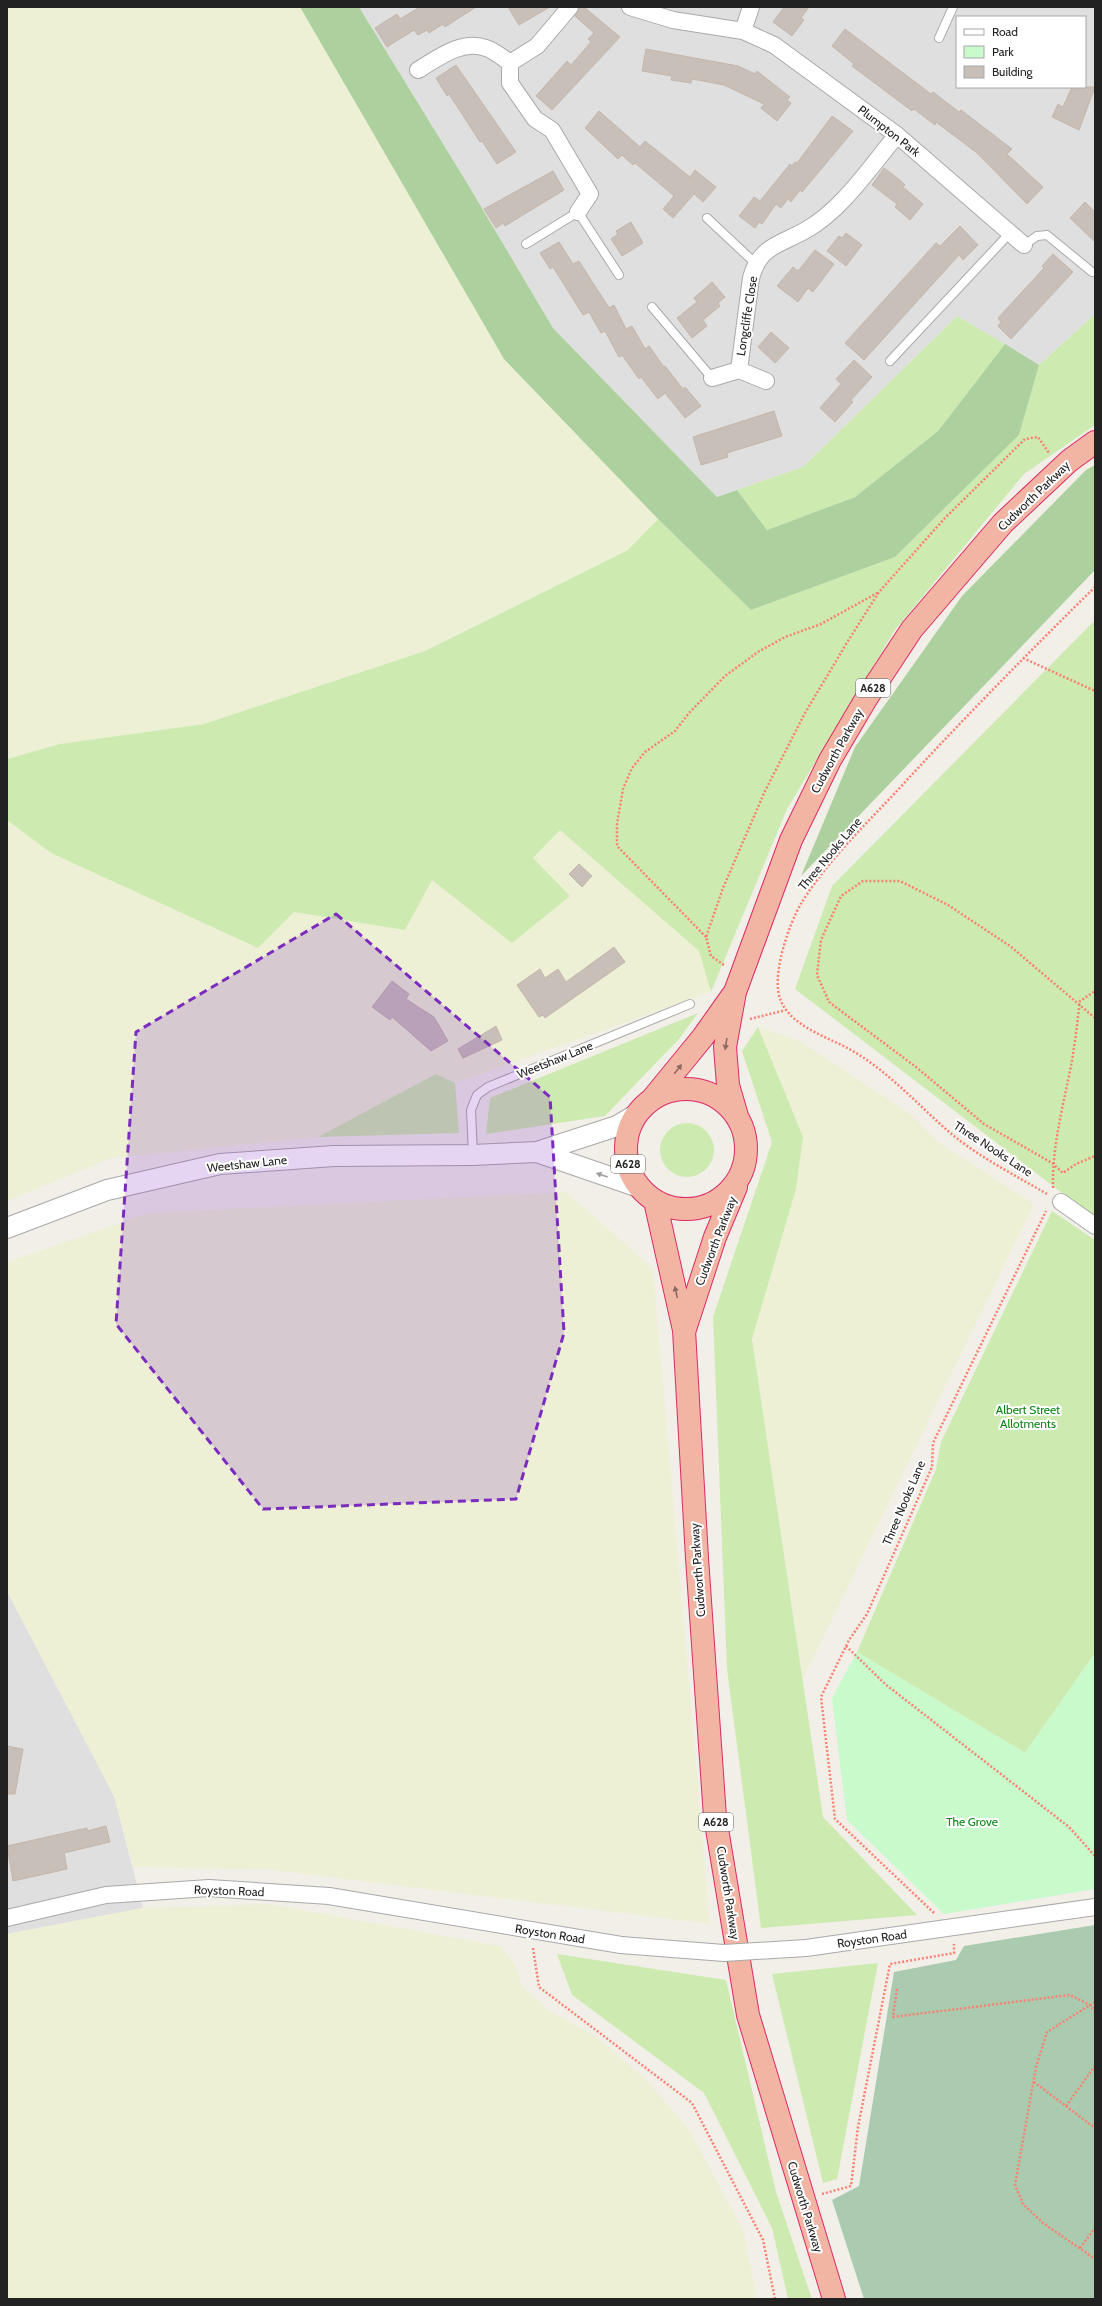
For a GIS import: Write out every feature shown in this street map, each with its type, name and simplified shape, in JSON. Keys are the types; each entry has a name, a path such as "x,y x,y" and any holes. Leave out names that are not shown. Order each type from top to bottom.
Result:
{"highway":[{"name":"Cudworth Parkway","path":"684,1330 715,1237 742,1174 747,1155 745,1135 737,1116 728,1085 724,1047 732,1018 738,983 791,840 830,760 866,699 912,629 1003,523 1060,469 1095,442"},
{"name":"Cudworth Parkway","path":"738,983 703,1037 653,1099 637,1114 628,1132 626,1151 630,1170 647,1194 684,1330 697,1558 715,1817 748,2015 834,2299"},
{"name":"Cudworth Parkway","path":"653,1099 670,1091 689,1089 708,1093 724,1102 737,1116"},
{"name":"Cudworth Parkway","path":"647,1194 673,1208 694,1209 713,1204 730,1192 742,1174"}],"street":[{"path":"510,62 537,46 570,7"},
{"name":"Plumpton Park","path":"630,7 673,20 743,31 774,45 897,135 1024,245"},
{"path":"743,31 751,7"},
{"path":"418,70 446,53 471,45 487,48 510,62"},
{"path":"510,62 510,83 535,119 552,130 590,194 578,212"},
{"name":"Longcliffe Close","path":"739,370 751,278 756,263 776,243 807,230 833,210 897,135"},
{"path":"712,378 739,370 766,381"},
{"name":"Weetshaw Lane","path":"7,1228 107,1190 220,1164 334,1156 473,1155 537,1152 617,1126 637,1114"},
{"name":"Weetshaw Lane","path":"537,1152 647,1194"},
{"path":"1057,1200 1095,1226"},
{"name":"Royston Road","path":"7,1918 106,1895 209,1888 329,1896 533,1932 621,1945 724,1953 806,1948 1095,1907"}],"lane":[{"path":"939,38 953,7"},
{"path":"526,244 578,212 619,275"},
{"path":"707,218 756,263"},
{"path":"890,361 1010,233"},
{"path":"1024,245 1037,236 1047,235 1092,272"},
{"path":"652,307 712,378"},
{"name":"Weetshaw Lane","path":"473,1155 471,1110 477,1095 482,1091 690,1004"}],"path":[{"path":"706,937 723,888 765,790 805,713 879,592 945,518 1025,438 1038,437 1060,469"},
{"name":"Three Nooks Lane","path":"952,1928 835,1819 821,1697 849,1640 867,1614 932,1467 933,1443 1057,1200 992,1162 949,1132 905,1090 853,1052 802,1024 786,1010 780,999 777,980 779,960 800,904 813,886 871,819 1023,658 1095,587"},
{"path":"738,983 711,956 706,937 617,846 617,824 623,789 632,768 645,752 675,731 689,713 725,676 758,652 785,637 827,621 879,592"},
{"path":"1023,658 1095,691"},
{"path":"1095,1018 1010,946 948,905 900,882 863,881 841,896 821,940 817,975 828,1002 916,1067 984,1124 1052,1163 1063,1172 1076,1164 1095,1156"},
{"path":"1057,1200 1052,1163 1071,1065 1079,1005 1080,1001 1095,991"},
{"path":"732,1018 753,1019 786,1010"},
{"path":"846,1646 885,1684 1068,1827 1095,1856"},
{"path":"803,2200 851,2186 858,2127 890,1964 954,1953 952,1928"},
{"path":"533,1932 539,1987 692,2103 763,2240 775,2299"},
{"path":"897,1989 893,2017 1070,1995 1090,2005 1095,2012"},
{"path":"1095,2002 1047,2032 1034,2082 1015,2185 1023,2204 1043,2223 1095,2259"},
{"path":"1066,2106 1095,2066"},
{"path":"1034,2082 1095,2128"},
{"path":"1080,2248 1095,2228"}],"highlighted area":[{"path":"336,914 550,1097 564,1333 516,1499 263,1509 116,1324 136,1032"}],"shaded area":[{"path":"359,7 1095,7 1095,314 1039,365 957,316 803,467 717,497 553,328 464,178"},
{"path":"7,1591 114,1796 143,1908 7,1934"}],"green space":[{"path":"7,7 300,7 504,359 658,519 628,550 425,651 204,724 60,744 7,759"},
{"path":"300,7 359,7 464,178 553,328 717,497 737,490 767,530 855,497 938,431 1005,344 1039,365 1019,435 895,557 751,610 658,519 504,359"},
{"path":"1095,314 1095,425 1024,474 895,630 787,809 711,992 699,951 560,830 533,858 570,896 512,943 432,880 405,930 294,912 258,948 51,853 7,820 7,759 60,744 204,724 425,651 628,550 658,519 751,610 895,557 1019,435 1039,365"},
{"path":"957,316 1005,344 938,431 855,497 767,530 737,490 803,467"},
{"path":"1095,465 1095,570 801,876 855,747 962,596 1086,470"},
{"path":"1095,620 1095,1218 795,989 832,886"},
{"path":"7,820 51,853 258,948 293,912 405,930 432,879 533,858 560,830 699,951 711,992 455,1083 436,1074 318,1137 112,1158 7,1201"},
{"path":"698,1013 679,1039 605,1116 486,1134 490,1098"},
{"path":"758,1027 800,1041 912,1115 937,1141 1034,1204 803,1679 752,1338 796,1189 803,1137"},
{"path":"758,1027 803,1137 796,1189 752,1339 823,1817 917,1915 761,1928 727,1669 713,1317 772,1142 742,1051"},
{"path":"436,1074 455,1083 459,1133 318,1137"},
{"path":"682,1123 692,1123 702,1127 710,1135 714,1145 714,1155 710,1165 702,1173 692,1177 682,1177 672,1173 664,1165 660,1155 660,1145 664,1135 672,1127"},
{"path":"566,1192 653,1268 710,1924 273,1870 133,1867 114,1796 7,1591 7,1262 149,1213"},
{"name":"Albert Street Allotments","path":"1052,1211 1095,1240 1095,1653 1025,1753 857,1652 936,1469 941,1442"},
{"name":"The Grove","path":"857,1652 1025,1753 1095,1653 1095,1889 944,1914 847,1820 832,1698"},
{"path":"269,1904 500,1946 515,1964 522,1986 548,2010 595,2036 646,2079 690,2131 744,2232 757,2299 7,2299 7,1934 143,1908"},
{"path":"1095,1925 1095,2299 864,2299 832,2200 859,2186 894,1972 956,1960 964,1946"},
{"path":"557,1954 726,1980 776,2192 812,2299 788,2299 772,2228 704,2093 572,1995"},
{"path":"878,1963 837,2179 823,2183 772,1974"}],"building":[{"path":"420,7 476,7 445,27 443,24 429,33 427,30 418,35 414,30 387,47 375,28 397,14 400,19"},
{"path":"508,7 550,7 519,25"},
{"path":"579,7 584,7 620,37 552,110 536,96 567,61 571,65 591,42 588,39 594,33 575,16"},
{"path":"784,7 809,7 801,18 804,20 792,36 773,22"},
{"path":"845,29 931,94 933,92 959,112 961,110 1012,149 1007,154 1043,187 1027,204 977,153 936,122 935,125 914,109 912,111 852,66 854,64 832,46"},
{"path":"646,49 738,66 755,74 757,71 790,97 787,100 791,103 777,121 761,108 764,104 724,85 692,79 691,83 671,80 672,76 642,71"},
{"path":"456,65 516,152 497,164 482,141 480,142 449,94 447,96 436,78"},
{"path":"1095,87 1079,130 1052,117 1058,104 1063,107 1072,88"},
{"path":"599,111 640,147 645,141 690,177 695,170 716,187 703,202 694,194 673,218 663,209 674,196 635,163 633,165 622,155 618,159 585,128"},
{"path":"832,116 853,131 802,192 800,190 791,202 788,199 781,208 776,204 762,224 759,222 755,228 739,216 754,197 760,201 790,164 792,166 795,162 797,163"},
{"path":"884,168 900,180 905,185 903,187 923,204 910,220 895,207 897,204 872,185"},
{"path":"553,171 564,190 505,226 503,223 496,228 484,209"},
{"path":"1085,202 1095,212 1095,242 1070,218"},
{"path":"631,222 643,243 622,256 611,239 618,234 616,231"},
{"path":"960,226 978,245 963,260 959,255 864,360 845,343 936,243 940,246"},
{"path":"846,233 862,245 846,266 827,251 839,236 842,238"},
{"path":"559,242 573,264 579,261 609,308 614,305 626,329 632,326 645,349 649,346 664,367 665,366 683,389 685,387 701,406 685,418 665,393 658,399 641,377 639,379 622,355 619,357 605,331 601,333 589,312 583,315 553,267 550,269 540,253"},
{"path":"815,250 834,264 813,292 808,288 798,302 777,286 793,267 798,271"},
{"path":"1053,254 1073,272 1011,339 998,326 1001,322 998,318 1044,268 1042,266"},
{"path":"712,282 725,297 718,303 720,306 703,320 707,326 692,338 677,318 697,302 694,298"},
{"path":"771,332 789,348 775,363 758,347"},
{"path":"854,360 872,377 851,400 853,402 835,422 820,408 841,384 836,379"},
{"path":"774,411 782,436 727,453 728,457 701,465 693,437"},
{"path":"579,864 592,876 582,887 569,874"},
{"path":"614,947 625,962 545,1018 543,1015 539,1017 517,985 540,969 545,978 558,969 566,982"},
{"path":"392,981 409,994 406,999 434,1017 448,1041 431,1051 392,1017 390,1020 372,1007"},
{"path":"496,1026 502,1040 463,1058 458,1049"},
{"path":"7,1746 23,1749 15,1794 7,1794"},
{"path":"106,1826 110,1842 64,1853 67,1869 13,1881 7,1846 87,1828 87,1831"}]}
